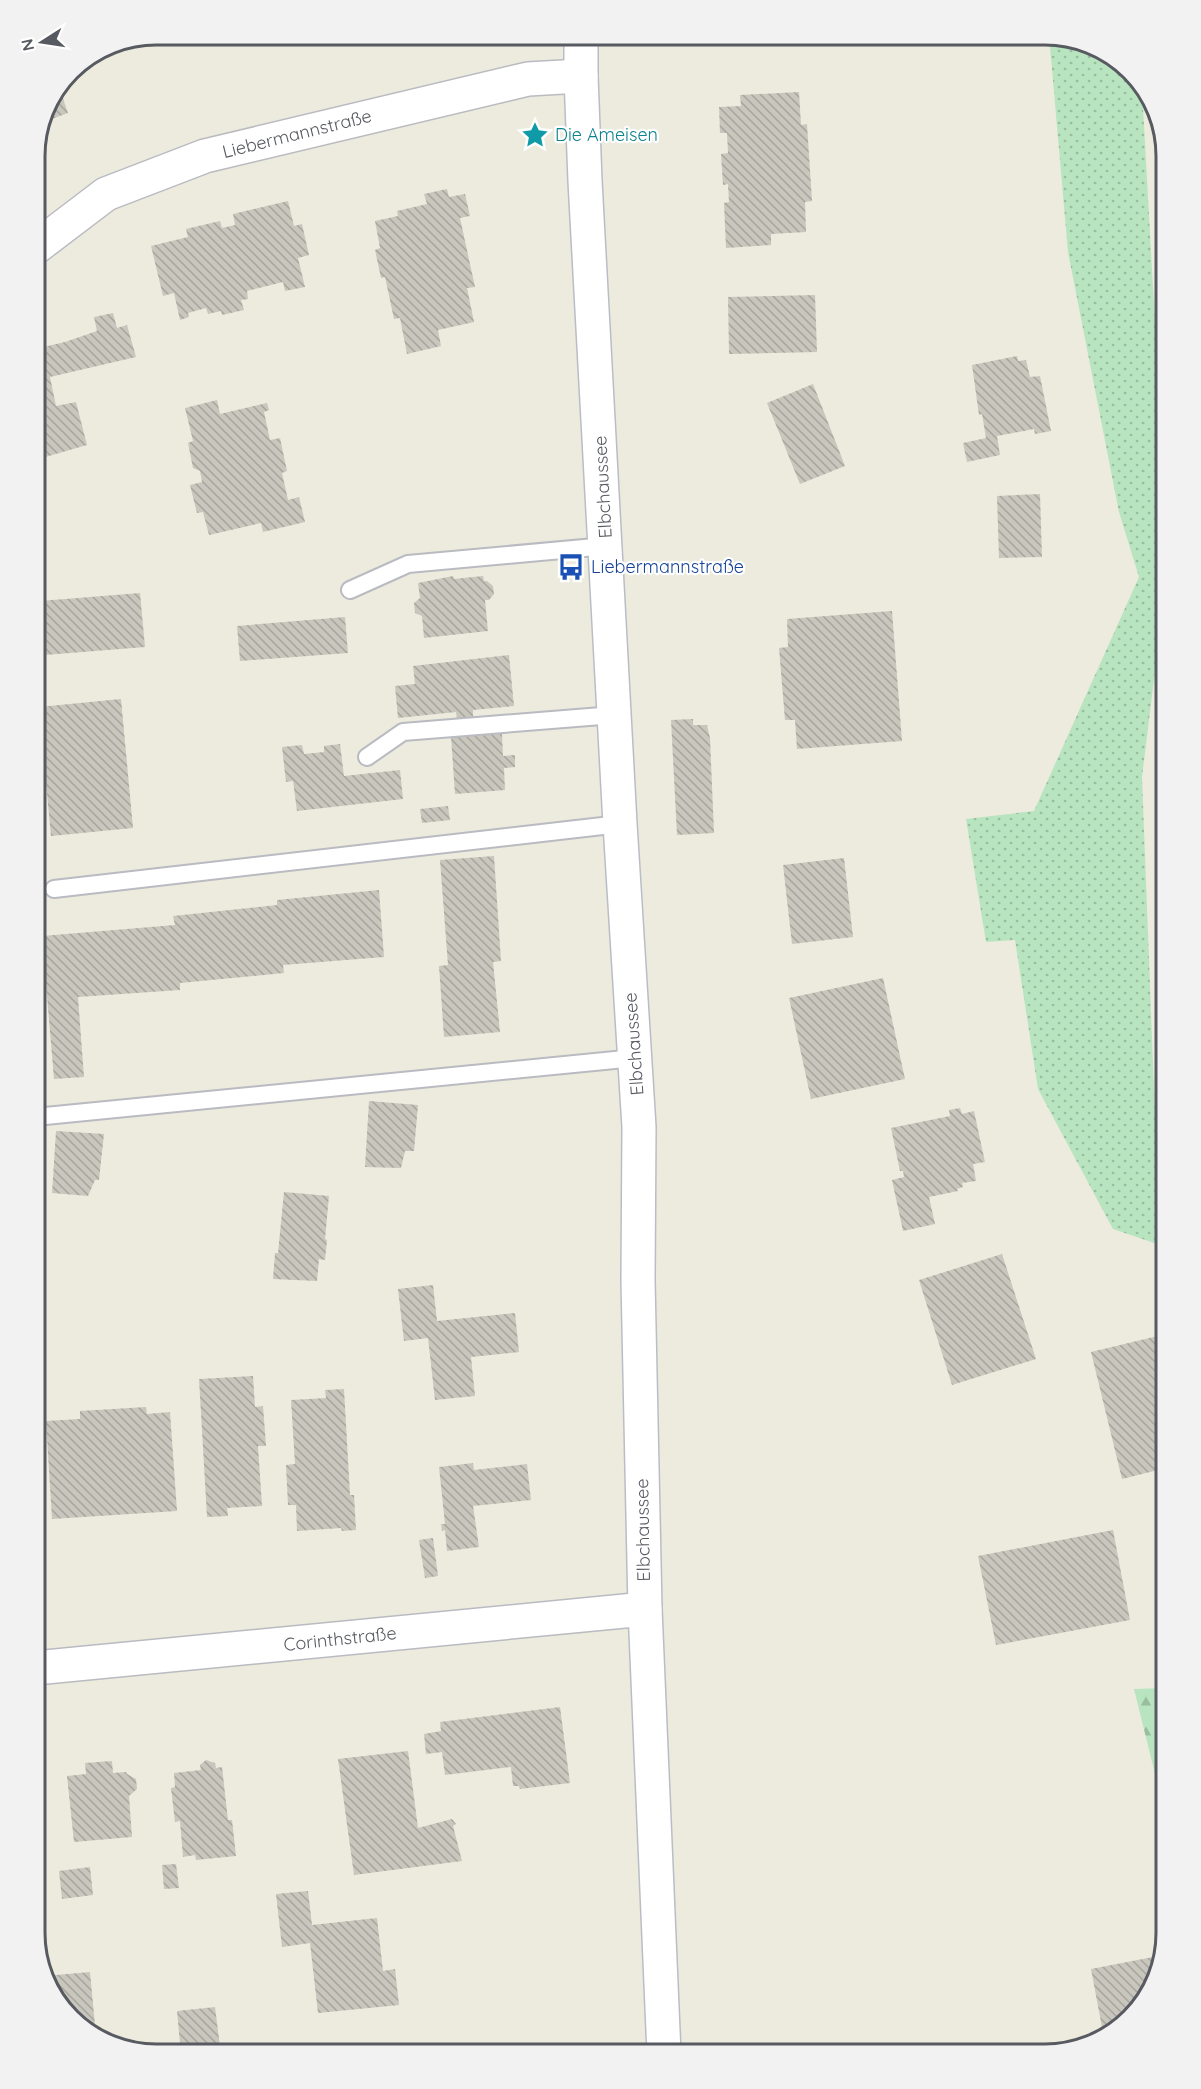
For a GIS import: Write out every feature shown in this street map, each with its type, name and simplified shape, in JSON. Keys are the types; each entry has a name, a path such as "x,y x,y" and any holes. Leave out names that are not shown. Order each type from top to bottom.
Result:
{"main road":[{"name":"Elbchaussee","path":"581,45 580,75 614,715 639,1127 638,1280 645,1610 664,2044"},
{"name":"Liebermannstraße","path":"45,240 106,194 205,156 528,79 580,75"},
{"name":"Corinthstraße","path":"45,1667 645,1610"}],"lane":[{"path":"350,590 408,564 606,546"},
{"path":"367,757 403,732 614,715"},
{"path":"54,889 620,824"},
{"path":"45,1116 635,1058"}],"green space":[{"path":"1050,45 1081,51 1107,64 1128,83 1143,103 1156,342 1156,663 1142,777 1156,1117 1156,1244 1113,1229 1038,1089 1015,940 986,942 966,819 1034,811 1139,577 1119,512 1068,252"},
{"path":"1156,1688 1156,1778 1134,1689"}],"building":[{"path":"799,92 801,125 807,124 812,201 805,202 806,232 771,234 771,245 726,248 724,203 729,202 728,184 723,185 721,154 728,153 727,133 720,133 719,107 741,106 740,95"},
{"path":"62,97 68,113 51,119"},
{"path":"447,189 449,197 465,194 470,216 460,218 475,287 467,288 474,322 438,330 441,346 407,354 400,318 394,319 385,277 381,278 375,250 380,248 375,221 398,216 397,211 427,204 424,194"},
{"path":"288,201 294,226 302,224 309,255 298,258 305,287 285,291 283,282 247,291 248,299 241,300 244,310 222,315 221,311 208,314 206,308 188,313 189,317 180,320 174,293 163,296 151,246 188,237 186,229 220,221 222,228 235,225 233,214"},
{"path":"815,295 817,352 729,354 728,297"},
{"path":"113,313 117,328 127,325 136,357 50,377 56,406 76,402 87,445 45,457 45,347 97,331 94,317"},
{"path":"1017,356 1018,361 1026,360 1030,377 1040,376 1051,431 1035,434 1034,429 997,436 1000,455 967,462 963,443 986,438 982,414 979,415 972,365"},
{"path":"813,384 845,466 800,484 767,403"},
{"path":"217,400 220,414 267,403 269,410 264,412 270,440 280,438 287,471 282,473 288,500 299,497 305,522 263,532 261,523 209,535 203,512 197,513 190,485 202,482 200,471 193,468 188,443 193,441 185,408"},
{"path":"1040,494 1042,557 999,558 997,496"},
{"path":"453,576 454,579 483,576 484,581 493,586 494,594 489,600 485,600 488,631 424,638 422,616 415,613 414,603 420,598 418,583"},
{"path":"140,593 145,647 45,655 45,601"},
{"path":"892,611 902,741 797,749 795,720 785,720 779,648 788,647 787,619"},
{"path":"345,617 348,653 240,661 237,626"},
{"path":"509,655 514,706 473,710 473,717 457,719 456,712 398,718 395,686 415,684 413,666"},
{"path":"121,699 133,828 51,836 45,772 45,706"},
{"path":"693,719 693,725 707,725 710,738 714,833 677,835 671,720"},
{"path":"502,734 503,756 515,755 515,767 504,768 505,790 455,794 451,737"},
{"path":"340,744 344,776 400,770 403,799 297,811 293,781 286,782 282,747 302,745 304,754 324,752 324,746"},
{"path":"448,806 450,820 422,823 420,809"},
{"path":"494,856 501,961 493,962 500,1032 444,1037 439,966 448,965 440,860"},
{"path":"844,858 853,937 792,944 783,865"},
{"path":"379,890 384,957 283,965 284,973 180,983 180,990 78,997 84,1077 54,1079 45,972 45,936 175,925 173,916 277,905 277,900"},
{"path":"883,978 905,1079 811,1099 789,998"},
{"path":"369,1101 418,1105 414,1151 405,1151 401,1168 365,1167"},
{"path":"960,1108 962,1114 974,1111 985,1162 973,1164 976,1181 962,1183 963,1187 957,1189 958,1191 929,1197 935,1224 903,1231 892,1180 904,1177 903,1171 900,1171 891,1128 950,1116 949,1110"},
{"path":"56,1131 104,1134 99,1180 95,1180 88,1196 52,1193"},
{"path":"284,1192 329,1196 325,1260 319,1259 317,1281 273,1279"},
{"path":"1002,1254 1036,1359 952,1385 919,1280"},
{"path":"433,1285 437,1321 515,1313 519,1352 471,1357 475,1396 435,1400 428,1338 404,1341 398,1289"},
{"path":"1156,1336 1156,1470 1122,1479 1091,1352"},
{"path":"253,1376 255,1407 263,1406 266,1446 258,1446 262,1506 227,1508 228,1516 207,1517 199,1379"},
{"path":"344,1389 350,1495 354,1495 356,1530 342,1531 341,1528 297,1531 296,1505 288,1505 286,1465 295,1464 291,1400 326,1398 325,1390"},
{"path":"146,1407 147,1414 170,1412 177,1511 52,1519 46,1421 80,1419 80,1411"},
{"path":"473,1463 474,1470 527,1464 531,1500 473,1506 479,1547 447,1551 445,1530 442,1531 441,1524 445,1524 439,1467"},
{"path":"1113,1530 1130,1620 996,1645 978,1556"},
{"path":"433,1538 438,1576 425,1578 419,1540"},
{"path":"560,1707 570,1783 520,1789 519,1786 513,1786 511,1767 445,1775 442,1752 426,1754 424,1734 441,1731 440,1722"},
{"path":"408,1751 418,1828 452,1819 456,1824 453,1826 462,1861 354,1875 338,1759"},
{"path":"206,1760 215,1763 216,1768 222,1767 228,1820 232,1820 236,1856 196,1860 195,1855 183,1857 180,1821 175,1822 171,1788 175,1787 174,1773 201,1770 200,1765"},
{"path":"112,1761 113,1773 126,1772 136,1779 137,1789 129,1796 132,1837 74,1842 67,1776 86,1774 85,1763"},
{"path":"176,1864 179,1888 164,1889 162,1865"},
{"path":"90,1867 93,1895 62,1899 59,1871"},
{"path":"308,1891 312,1925 377,1918 383,1971 395,1969 399,2005 318,2013 310,1943 282,1947 276,1894"},
{"path":"1153,1957 1145,1982 1137,1995 1118,2016 1102,2028 1091,1969"},
{"path":"90,1972 95,2026 73,2006 53,1975"},
{"path":"215,2007 220,2044 180,2044 177,2011"}],"place":[{"name":"Die Ameisen","path":"535,135"},
{"name":"Liebermannstraße","path":"571,567"}]}
